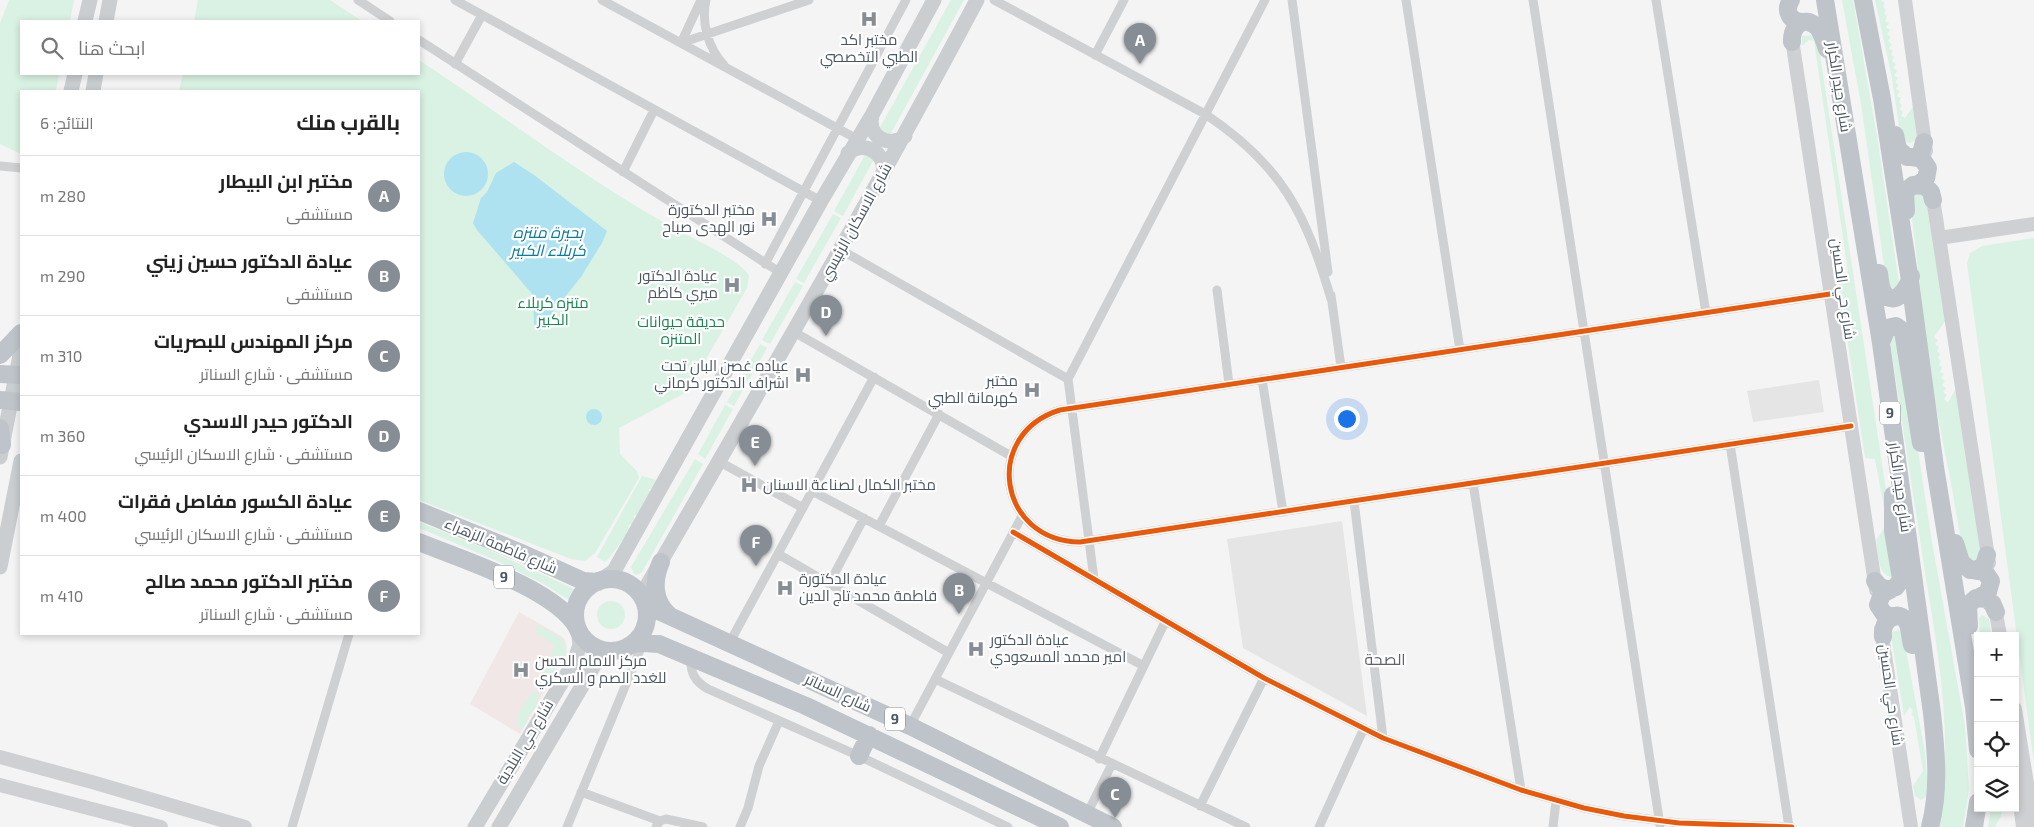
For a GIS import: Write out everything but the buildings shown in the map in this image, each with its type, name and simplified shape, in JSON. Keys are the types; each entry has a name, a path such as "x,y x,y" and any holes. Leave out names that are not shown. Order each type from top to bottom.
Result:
{"highway":[{"name":"شارع حيدر الكرار","path":"1826,0 1881,343 1929,686 1936,746 1936,773 1931,819"},
{"path":"1863,0 1882,99 1910,281 1935,467 1974,707"},
{"path":"1788,3 1793,20 1813,24 1820,30 1838,77"},
{"path":"1792,42 1793,30 1803,22"},
{"path":"1853,169 1869,220 1883,292 1890,297 1898,297 1910,281 1914,259 1905,196 1908,189 1926,179 1928,168 1922,159 1903,155 1898,149 1891,116 1882,99"},
{"path":"1911,158 1921,153 1924,142"},
{"path":"1917,184 1925,186 1933,200"},
{"path":"1881,343 1887,328 1896,326 1903,331 1922,445 1926,456 1935,467"},
{"path":"0,355 20,334"},
{"path":"1896,460 1892,521 1901,580 1899,585 1882,594 1878,604 1884,614 1904,618 1907,623 1914,653 1929,686"},
{"name":"شارع فاطمة الزهراء","path":"420,511 591,582"},
{"path":"1943,515 1951,528 1960,562 1966,568 1985,572 1991,581 1988,592 1970,602 1967,613 1976,677"},
{"name":"شارع فاطمة الزهراء","path":"420,542 497,574 546,598 569,615 578,628"},
{"path":"1973,570 1984,565 1987,555"},
{"path":"661,562 656,580 657,594 662,608 674,618"},
{"name":"9","path":"591,582 608,580 628,584 637,590 644,600"},
{"path":"1875,581 1880,588 1892,589"},
{"path":"578,628 575,618 579,601 591,582"},
{"path":"1980,597 1988,599 1996,612"},
{"path":"613,651 638,644 638,639 646,625 647,608 644,600"},
{"name":"شارع السناتر","path":"644,600 650,606 674,618 910,726 1113,827"},
{"path":"1883,637 1884,624 1894,617"},
{"name":"9","path":"578,628 588,643 604,650 613,651"},
{"name":"شارع السناتر","path":"638,644 659,644 772,691 869,735 1060,827"},
{"path":"772,691 781,690 788,684 788,674 783,667"},
{"path":"806,706 800,699 801,690 809,683 818,684"},
{"path":"859,756 869,735"},
{"path":"1974,827 1976,812"},
{"path":"1917,827 1931,819"}],"main road":[{"path":"86,20 90,0"},
{"path":"106,20 110,0"},
{"path":"591,582 614,571 848,153 872,115 934,0"},
{"name":"شارع الاسكان الرئيسي","path":"644,600 644,591 841,250 905,136 977,0"},
{"path":"1905,0 1924,142 1999,632"},
{"name":"شارع حي الحسين","path":"1788,3 1792,42 1820,216 1830,294 1911,827"},
{"path":"71,90 75,75"},
{"path":"92,90 96,75"},
{"path":"872,115 871,127 877,137 888,142 900,140 905,136"},
{"path":"848,153 863,147 874,150 881,158 884,169 883,174"},
{"path":"1939,238 2034,224"},
{"path":"1,443 11,401 13,375 20,353"},
{"path":"0,567 20,466"},
{"name":"شارع حي البلدية","path":"475,827 574,662 580,645 578,628"},
{"name":"شارع حي البلدية","path":"499,827 595,664 603,655 613,651"},
{"path":"2017,722 2031,825"},
{"path":"0,757 245,827"},
{"path":"2016,767 2031,825"},
{"path":"503,779 513,789 522,788"},
{"path":"0,785 137,824 161,827"},
{"path":"493,796 507,798 512,806"}],"street":[{"path":"358,0 388,20"},
{"path":"455,0 821,201"},
{"path":"602,0 857,139"},
{"path":"681,43 701,0"},
{"path":"706,0 704,18 708,34 715,52 728,69"},
{"path":"681,43 809,0"},
{"path":"766,264 906,0"},
{"path":"994,0 1205,114 1248,146 1269,168 1290,195 1309,232 1331,299"},
{"path":"1095,55 1124,0"},
{"path":"1094,578 1068,380 1265,0"},
{"path":"1292,0 1341,367"},
{"path":"1406,0 1460,350"},
{"path":"1533,0 1660,824"},
{"path":"1656,0 1706,313"},
{"path":"455,64 482,15"},
{"path":"420,41 781,274"},
{"path":"623,172 654,110"},
{"path":"0,166 20,168"},
{"path":"841,250 1068,380"},
{"path":"1217,290 1229,384"},
{"path":"1830,294 1052,412 1031,425 1020,437 1011,456 1010,485 1013,498 1022,516 1036,529 1054,538 1073,542 1089,541 1851,426"},
{"path":"794,332 1011,456"},
{"path":"730,642 874,377"},
{"path":"1262,379 1283,512"},
{"path":"879,526 939,414"},
{"path":"1014,532 1165,622 1264,678 1383,738 1521,790 1556,801 1660,824 1791,827 1730,444"},
{"path":"720,462 803,508"},
{"path":"1472,483 1521,790"},
{"path":"812,491 1144,666"},
{"path":"1354,501 1383,738"},
{"path":"910,726 1022,516"},
{"path":"829,584 864,518"},
{"path":"778,554 949,653"},
{"path":"1100,759 1165,622"},
{"path":"292,827 349,635"},
{"path":"566,827 638,644"},
{"path":"690,656 691,672 700,684 859,756 1008,827"},
{"path":"1200,806 1264,678"},
{"path":"935,679 1246,827"},
{"path":"740,827 748,808 759,766 779,721"},
{"path":"1319,827 1364,728"},
{"path":"1087,814 1112,764"},
{"path":"581,792 658,824 666,819 703,827"},
{"path":"1553,827 1556,801"}],"shaded area":[{"path":"1819,380 1824,412 1753,422 1747,391"},
{"path":"1342,521 1367,716 1243,648 1227,539"},
{"path":"519,612 561,636 565,640 567,648 566,655 520,734 470,704"}],"green space":[{"path":"9,0 74,0 70,20 20,20 20,75 59,75 56,90 20,90 20,154 0,144 0,23"},
{"path":"198,0 330,0 360,20 194,20"},
{"path":"951,0 964,0 885,144 874,138"},
{"path":"1842,0 1853,0 1877,136 1899,283 1893,289 1887,286 1861,104"},
{"path":"1875,0 1881,0 1885,3 1883,7 1886,10 1884,14 1887,16 1885,21 1889,23 1886,27 1890,30 1887,34 1891,37 1888,41 1892,44 1889,48 1893,51 1891,55 1894,57 1892,61 1896,64 1893,68 1897,71 1894,75 1898,78 1895,82 1899,85 1896,89 1900,91 1897,96 1901,98 1899,102 1902,105 1900,109 1903,112 1901,116 1905,118 1914,105 1917,136 1916,140 1910,143 1904,141 1900,133 1892,78"},
{"path":"1817,35 1891,523 1893,577 1884,573 1878,557 1876,540 1887,524 1875,459 1865,458 1839,284 1848,272 1814,41 1809,40 1802,46 1802,36"},
{"name":"متنزه كربلاء الكبير","path":"420,61 606,187 670,226 725,256 744,270 749,276 747,288 687,392 619,428 620,454 637,471 639,478 595,553 585,561 571,559 420,500 420,90 179,90 183,75 420,75"},
{"path":"865,155 874,159 843,216 834,211"},
{"path":"1915,192 1926,195 1946,320 1934,337 1938,340 1935,344 1939,347 1937,351 1940,354 1938,358 1941,361 1939,365 1942,367 1940,372 1944,374 1941,378 1945,381 1942,385 1946,388 1943,392 1947,395 1944,399 1948,402 1956,389 1980,551 1977,558 1973,561 1963,553 1931,382 1910,201"},
{"path":"833,214 841,218 804,283 796,279"},
{"path":"2034,238 2034,764 2019,652 2019,632 2016,632 1967,263 1970,253 1982,246"},
{"path":"795,282 803,286 770,344 762,340"},
{"path":"1895,331 1909,392 1932,542 1965,726 1969,789 1963,827 1938,827 1945,762 1943,696 1891,348 1891,338"},
{"path":"760,344 767,348 734,406 727,402"},
{"path":"725,405 733,409 705,459 698,454"},
{"path":"695,459 703,464 642,572 637,575 634,574 631,567"},
{"path":"642,476 656,480 657,486 649,489 651,497 644,500 645,504 639,516 634,515 632,526 629,524 628,531 625,533 628,534 605,562 597,557"},
{"path":"420,522 489,550 574,589 570,594 569,600 542,583 497,561 420,528"},
{"path":"611,601 621,605 625,615 621,625 611,629 601,625 597,615 601,605"},
{"path":"1982,615 1989,619 1991,632 1980,632 1979,618"},
{"path":"539,626 561,638 565,644 565,655 558,665 556,674 551,677 544,678 539,671 545,667 549,660 554,644 537,634 535,628"},
{"path":"1899,630 1903,634 1925,752 1928,794 1921,800 1915,796 1913,786 1923,771 1914,717 1911,714 1913,710 1910,707 1904,716 1891,635 1892,632"},
{"path":"533,691 538,692 537,705 528,715 525,726 519,729 519,713"},
{"path":"1990,812 2002,812 1995,827 1988,827"}],"water":[{"path":"466,152 478,156 484,162 488,174 484,186 478,192 466,196 454,192 448,186 444,174 448,162 454,156"},
{"name":"بحيرة متنزه كربلاء الكبير","path":"514,162 607,231 602,243 581,277 552,313 550,324 539,331 534,324 533,295 473,223 481,198 487,192 496,173"},
{"path":"594,409 602,417 594,425 586,417"}],"cycle path":[{"path":"1830,294 1060,410 1035,423 1019,441 1010,462 1010,485 1017,506 1031,524 1052,537 1080,542 1851,426"},
{"path":"1013,532 1264,678 1383,738 1521,790 1584,808 1624,816 1679,823 1792,827"}],"place":[{"name":"مختبر اكد الطبي التخصصي","path":"869,19"},
{"name":"مختبر ابن البيطار","path":"1140,64"},
{"name":"مختبر الدكتورة نور الهدى صباح","path":"769,219"},
{"name":"عيادة الدكتور ميري كاظم","path":"732,285"},
{"name":"الدكتور حيدر الاسدي","path":"826,336"},
{"name":"عياده غصن البان تحت اشراف الدكتور كرماني","path":"803,375"},
{"name":"مختبر كهرمانة الطبي","path":"1032,390"},
{"name":"عيادة الكسور مفاصل فقرات","path":"755,466"},
{"name":"مختبر الكمال لصناعة الاسنان","path":"749,485"},
{"name":"مختبر الدكتور محمد صالح","path":"756,566"},
{"name":"عيادة الدكتورة فاطمة محمد تاج الدين","path":"785,588"},
{"name":"عيادة الدكتور حسين زيني","path":"959,614"},
{"name":"عيادة الدكتور امير محمد المسعودي","path":"976,649"},
{"name":"مركز الامام الحسن للغدد الصم و السكري","path":"521,670"},
{"name":"مركز المهندس للبصريات","path":"1115,818"}],"district":[{"name":"الصحة","path":"1385,659"}],"park label":[{"name":"حديقة حيوانات المتنزه","path":"681,330"}]}
